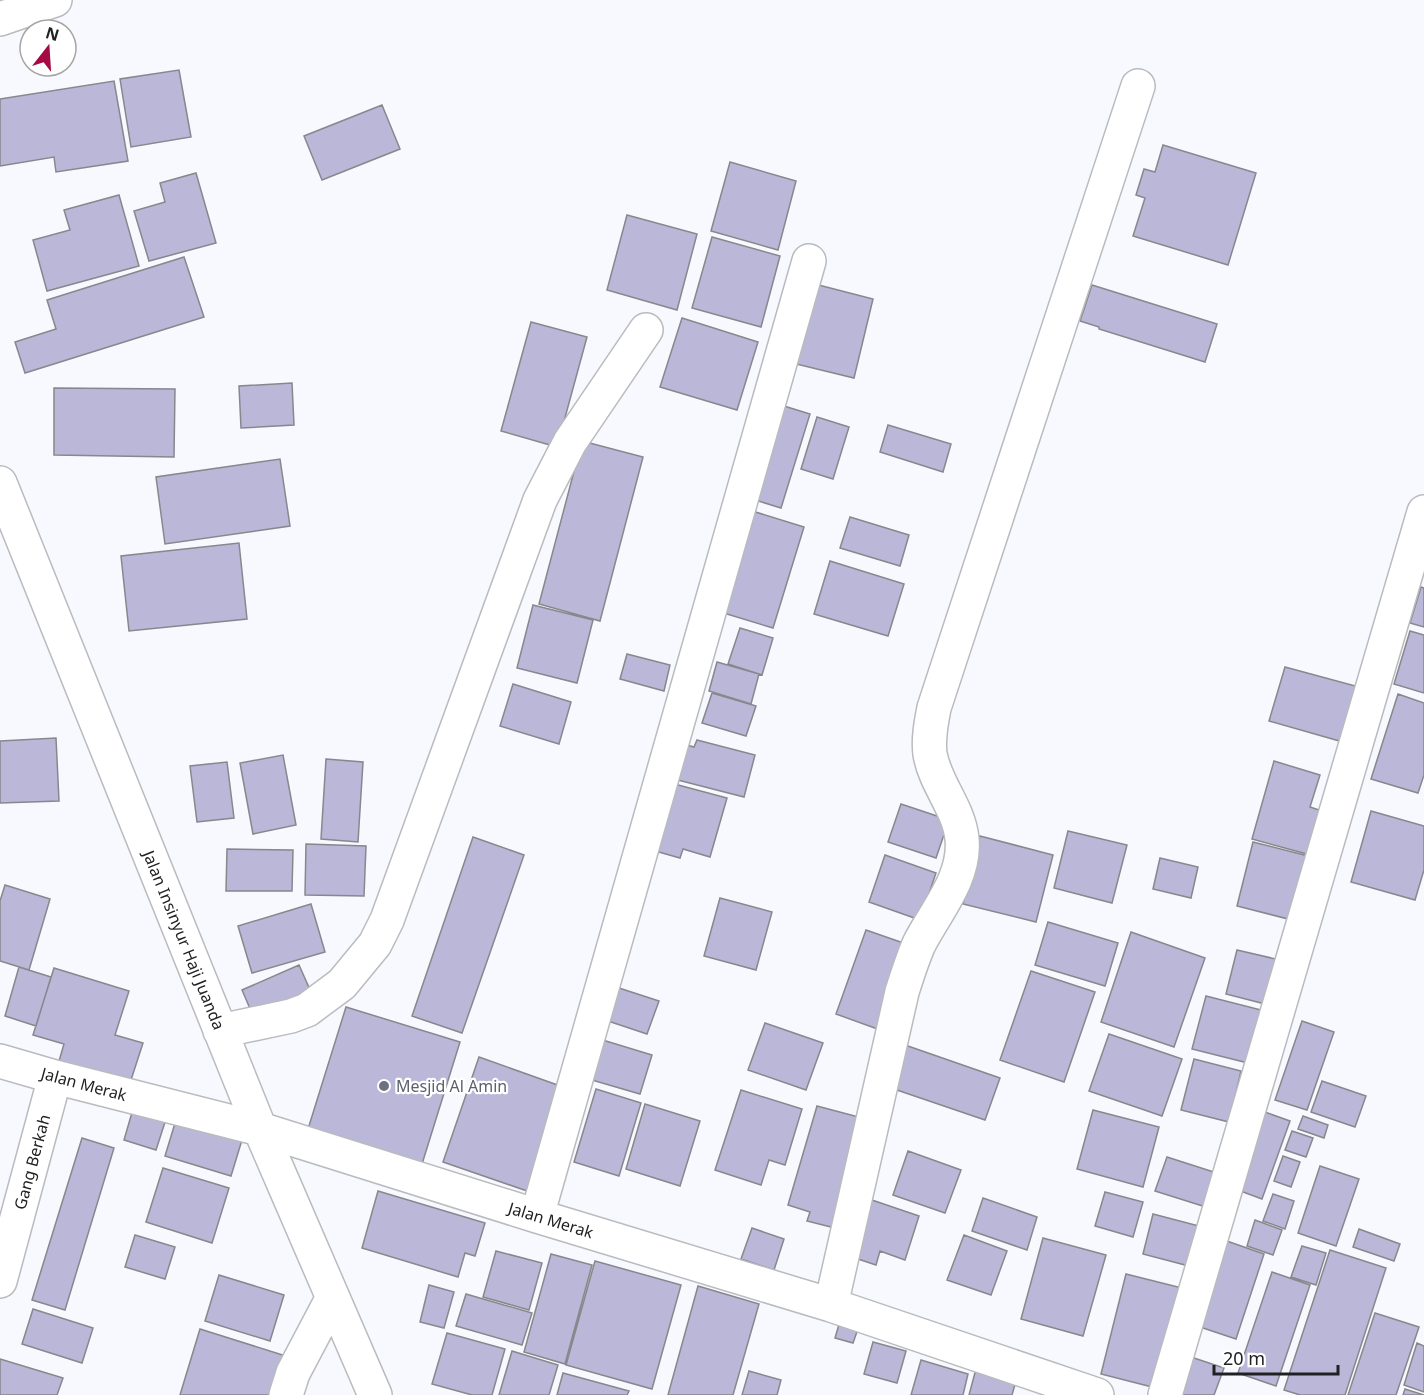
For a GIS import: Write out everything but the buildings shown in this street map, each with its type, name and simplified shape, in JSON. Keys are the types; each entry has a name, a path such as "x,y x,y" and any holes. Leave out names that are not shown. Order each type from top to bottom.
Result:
{"street":[{"path":"0,19 55,0"},
{"path":"831,1305 902,992 920,944 946,897 961,859 962,840 958,822 934,770 930,752 934,708 1138,86"},
{"path":"537,1216 809,261"},
{"path":"220,1031 291,1016 307,1010 342,984 375,944 387,920 540,500 570,442 646,330"},
{"name":"Jalan Insinyur Haji Juanda","path":"0,483 260,1129 375,1395"},
{"path":"1165,1395 1415,578 1424,512"},
{"name":"Jalan Merak","path":"0,1061 260,1129 831,1305 1084,1393"},
{"name":"Gang Berkah","path":"0,1281 55,1077"},
{"path":"286,1395 293,1373 332,1299"}],"place":[{"name":"Mesjid Al Amin","path":"384,1086"}]}
